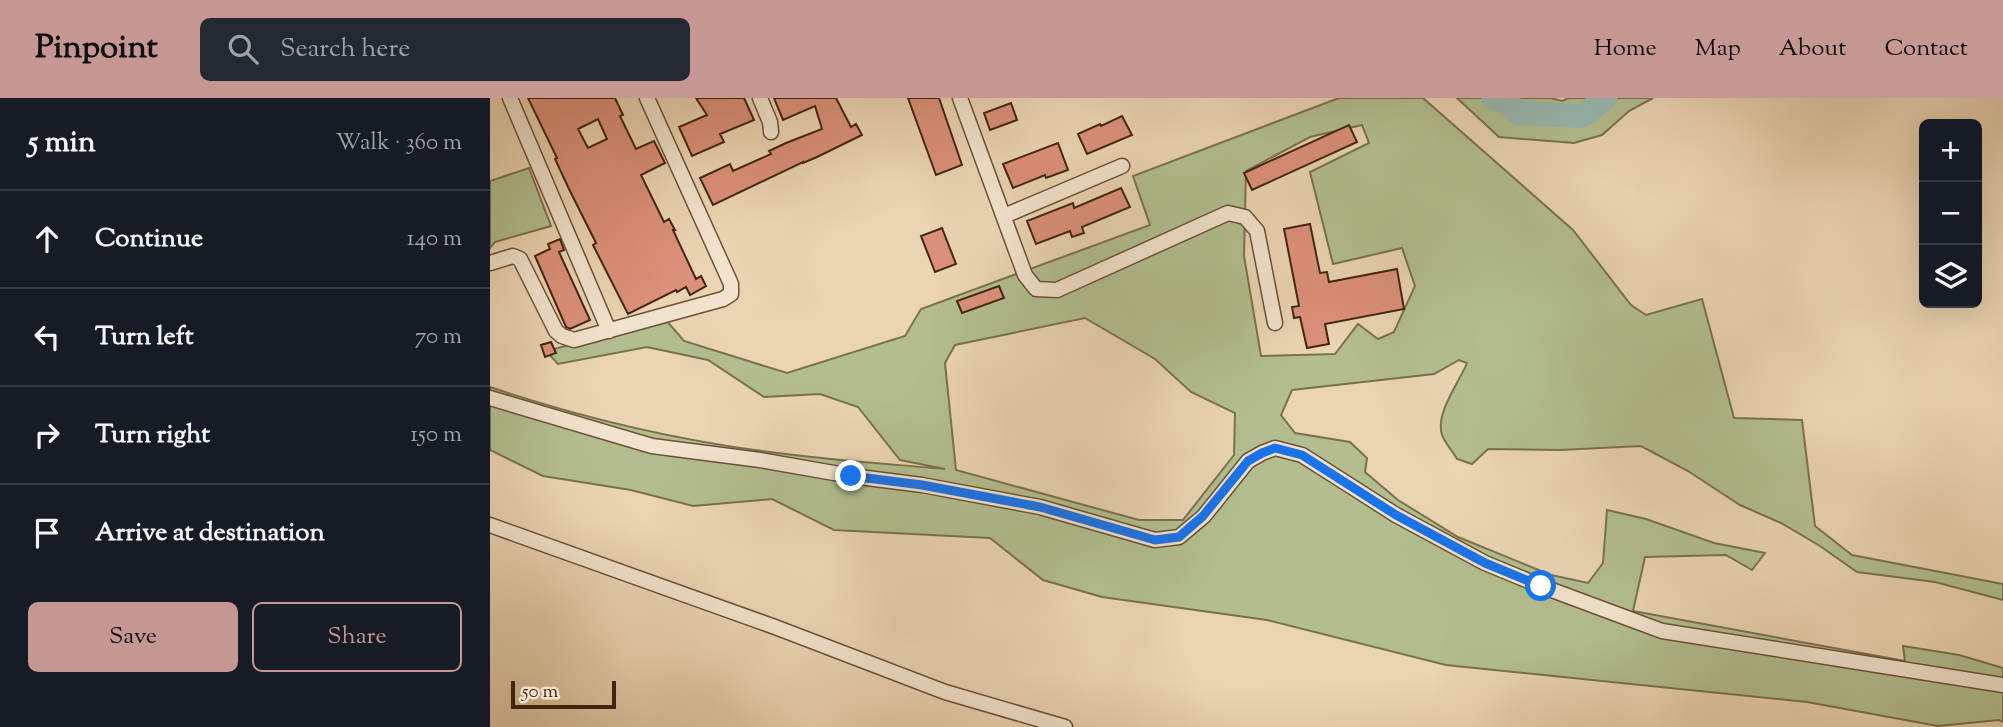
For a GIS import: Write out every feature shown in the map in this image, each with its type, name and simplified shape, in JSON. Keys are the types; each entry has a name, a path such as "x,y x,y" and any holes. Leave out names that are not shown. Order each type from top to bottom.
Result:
{"street":[{"path":"510,98 609,331"},
{"path":"490,263 513,256 520,259 556,331 574,341 723,299 731,294 731,284 647,98"},
{"path":"760,98 770,122 771,132"},
{"path":"960,98 1025,275 1036,289 1056,290 1228,213 1245,217 1257,231 1275,323"},
{"path":"1004,216 1122,166"},
{"path":"490,398 652,446 922,485 1040,507 1155,540 1179,537 1203,516 1248,461 1275,448 1302,455 1396,515 1485,563 1661,631 2003,685"},
{"path":"490,525 775,627 945,692 1065,727"}],"green space":[{"path":"1339,98 1423,98 1573,230 1631,305 1646,315 1702,299 1734,418 1802,420 1815,526 1852,555 2003,584 2003,600 1935,582 1857,572 1781,523 1740,505 1688,471 1641,446 1560,450 1488,449 1472,464 1457,459 1443,438 1441,426 1449,398 1467,363 1459,360 1434,374 1292,390 1281,415 1295,433 1350,442 1367,458 1365,472 1398,500 1458,537 1551,575 1588,583 1603,563 1607,510 1646,519 1714,543 1765,553 1752,570 1726,555 1645,557 1633,611 1905,661 1903,646 1959,655 2003,668 2003,722 1999,720 1938,726 1807,702 1446,665 1267,620 1102,597 1043,580 990,538 834,530 772,499 693,506 631,490 543,476 490,450 490,387 609,422 690,439 771,452 945,469 900,460 858,407 820,394 764,397 708,360 647,347 558,364 546,351 666,320 684,341 787,373 905,336 921,309 1150,225 1133,176","holes":["1362,125 1369,143 1310,172 1333,264 1402,248 1415,286 1394,332 1378,339 1358,324 1335,354 1261,356 1244,256 1246,171 1310,137","1085,318 1155,359 1191,392 1235,413 1234,455 1183,520 1139,520 956,470 945,363 955,345"]},
{"path":"1457,98 1551,98 1562,101 1569,98 1653,98 1629,111 1602,135 1574,143 1499,137"},
{"path":"529,168 551,226 495,242 490,248 490,181"}],"building":[{"path":"528,98 615,98 623,115 620,116 636,149 654,141 665,163 641,175 664,222 669,219 675,230 696,279 701,276 706,286 690,295 686,287 677,292 676,290 628,314 593,245 596,243 555,159 557,158","holes":["598,119 607,139 588,148 578,129"]},
{"path":"696,98 744,98 754,120 720,134 724,142 692,156 679,127 707,115"},
{"path":"774,98 836,98 851,127 856,124 862,135 713,205 700,178 730,164 733,171 771,154 769,151 822,129 815,106 783,120"},
{"path":"908,98 939,98 962,165 936,175"},
{"path":"1011,103 1017,120 990,130 984,113"},
{"path":"1122,116 1132,135 1087,154 1078,134"},
{"path":"1349,125 1357,142 1252,190 1244,173"},
{"path":"1058,143 1068,170 1046,178 1045,175 1013,188 1003,164"},
{"path":"1121,188 1130,207 1082,227 1084,233 1072,237 1070,231 1036,244 1027,221 1073,203 1074,208"},
{"path":"1310,224 1320,273 1327,272 1329,282 1397,269 1404,309 1325,324 1329,344 1307,348 1300,317 1294,318 1292,307 1299,306 1284,229"},
{"path":"942,228 956,264 935,272 921,236"},
{"path":"560,239 564,250 559,252 590,320 570,329 566,327 535,256 550,249 548,244"},
{"path":"999,286 1004,298 962,313 957,301"},
{"path":"551,342 556,353 545,357 541,345"}],"waterway":[{"path":"1493,98 1507,102 1518,113 1580,116 1605,98"}],"route":[{"path":"851,476 922,485 1040,507 1155,540 1179,537 1203,516 1248,461 1275,448 1302,455 1396,515 1485,563 1541,586"}]}
